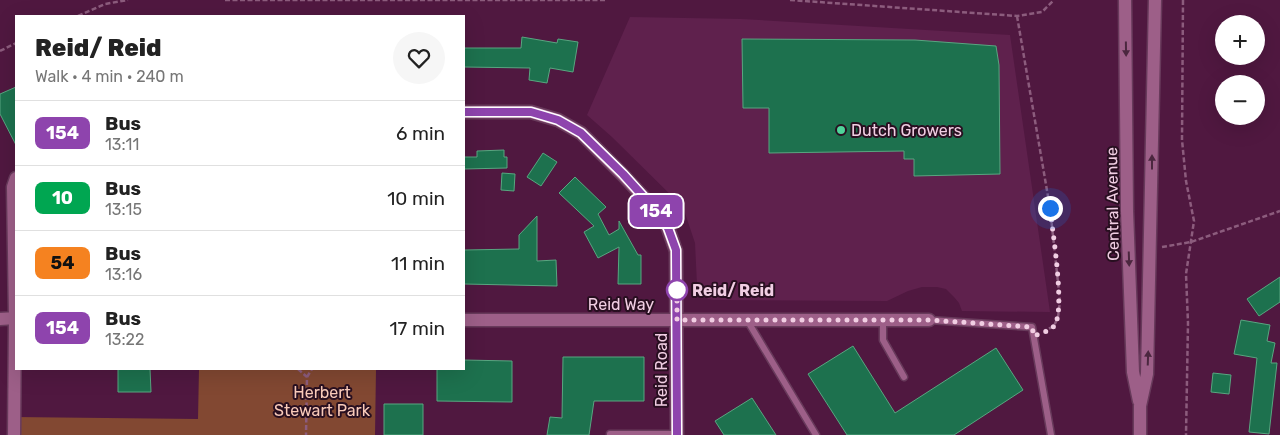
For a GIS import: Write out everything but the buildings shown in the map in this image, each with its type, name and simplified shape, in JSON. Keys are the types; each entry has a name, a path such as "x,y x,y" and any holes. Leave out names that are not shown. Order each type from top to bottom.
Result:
{"street":[{"name":"Central Avenue","path":"1125,0 1127,211 1132,372 1140,406 1140,435"},
{"name":"Central Avenue","path":"1140,406 1148,374 1155,0"},
{"name":"Reid Road","path":"465,112 531,112 558,120 581,133 595,146 662,217 676,250 677,435"},
{"path":"15,182 15,252"},
{"path":"0,319 15,318"},
{"name":"Reid Way","path":"465,320 929,320"},
{"path":"14,435 15,370"}],"lane":[{"path":"746,319 816,435"},
{"path":"883,319 883,340 904,377"},
{"path":"929,320 1032,327 1051,435"},
{"path":"610,434 677,435"}],"path":[{"path":"80,15 105,4 128,0"},
{"path":"225,0 606,0"},
{"path":"790,0 1017,16 1042,12 1054,0"},
{"path":"1183,0 1182,140 1186,181 1194,221 1186,274 1188,323 1186,435"},
{"path":"1017,16 1050,208 1060,301 1058,316 1054,326 1034,336"},
{"path":"0,51 15,44"},
{"path":"1151,248 1191,242 1280,211"},
{"path":"299,370 307,377"},
{"path":"306,435 307,377 311,370"}],"shaded area":[{"name":"Dutch Growers","path":"630,17 741,19 1010,35 1050,312 962,311 959,303 946,289 937,287 922,287 887,301 708,299 698,288 695,243 683,207 587,115"}],"green space":[{"name":"Herbert Stewart Park","path":"199,370 376,370 375,435 14,435 14,417 198,419"}],"bus line":[{"name":"154","path":"465,112 531,112 558,120 581,133 623,174 662,217 673,239 676,250 677,435"}],"place":[{"name":"Dutch Growers","path":"841,130"},
{"name":"Reid/ Reid","path":"677,290"}],"route":[{"path":"677,290 677,282 677,320 929,320 1032,327 1034,336 1054,326 1058,316 1060,301 1050,208"}]}
